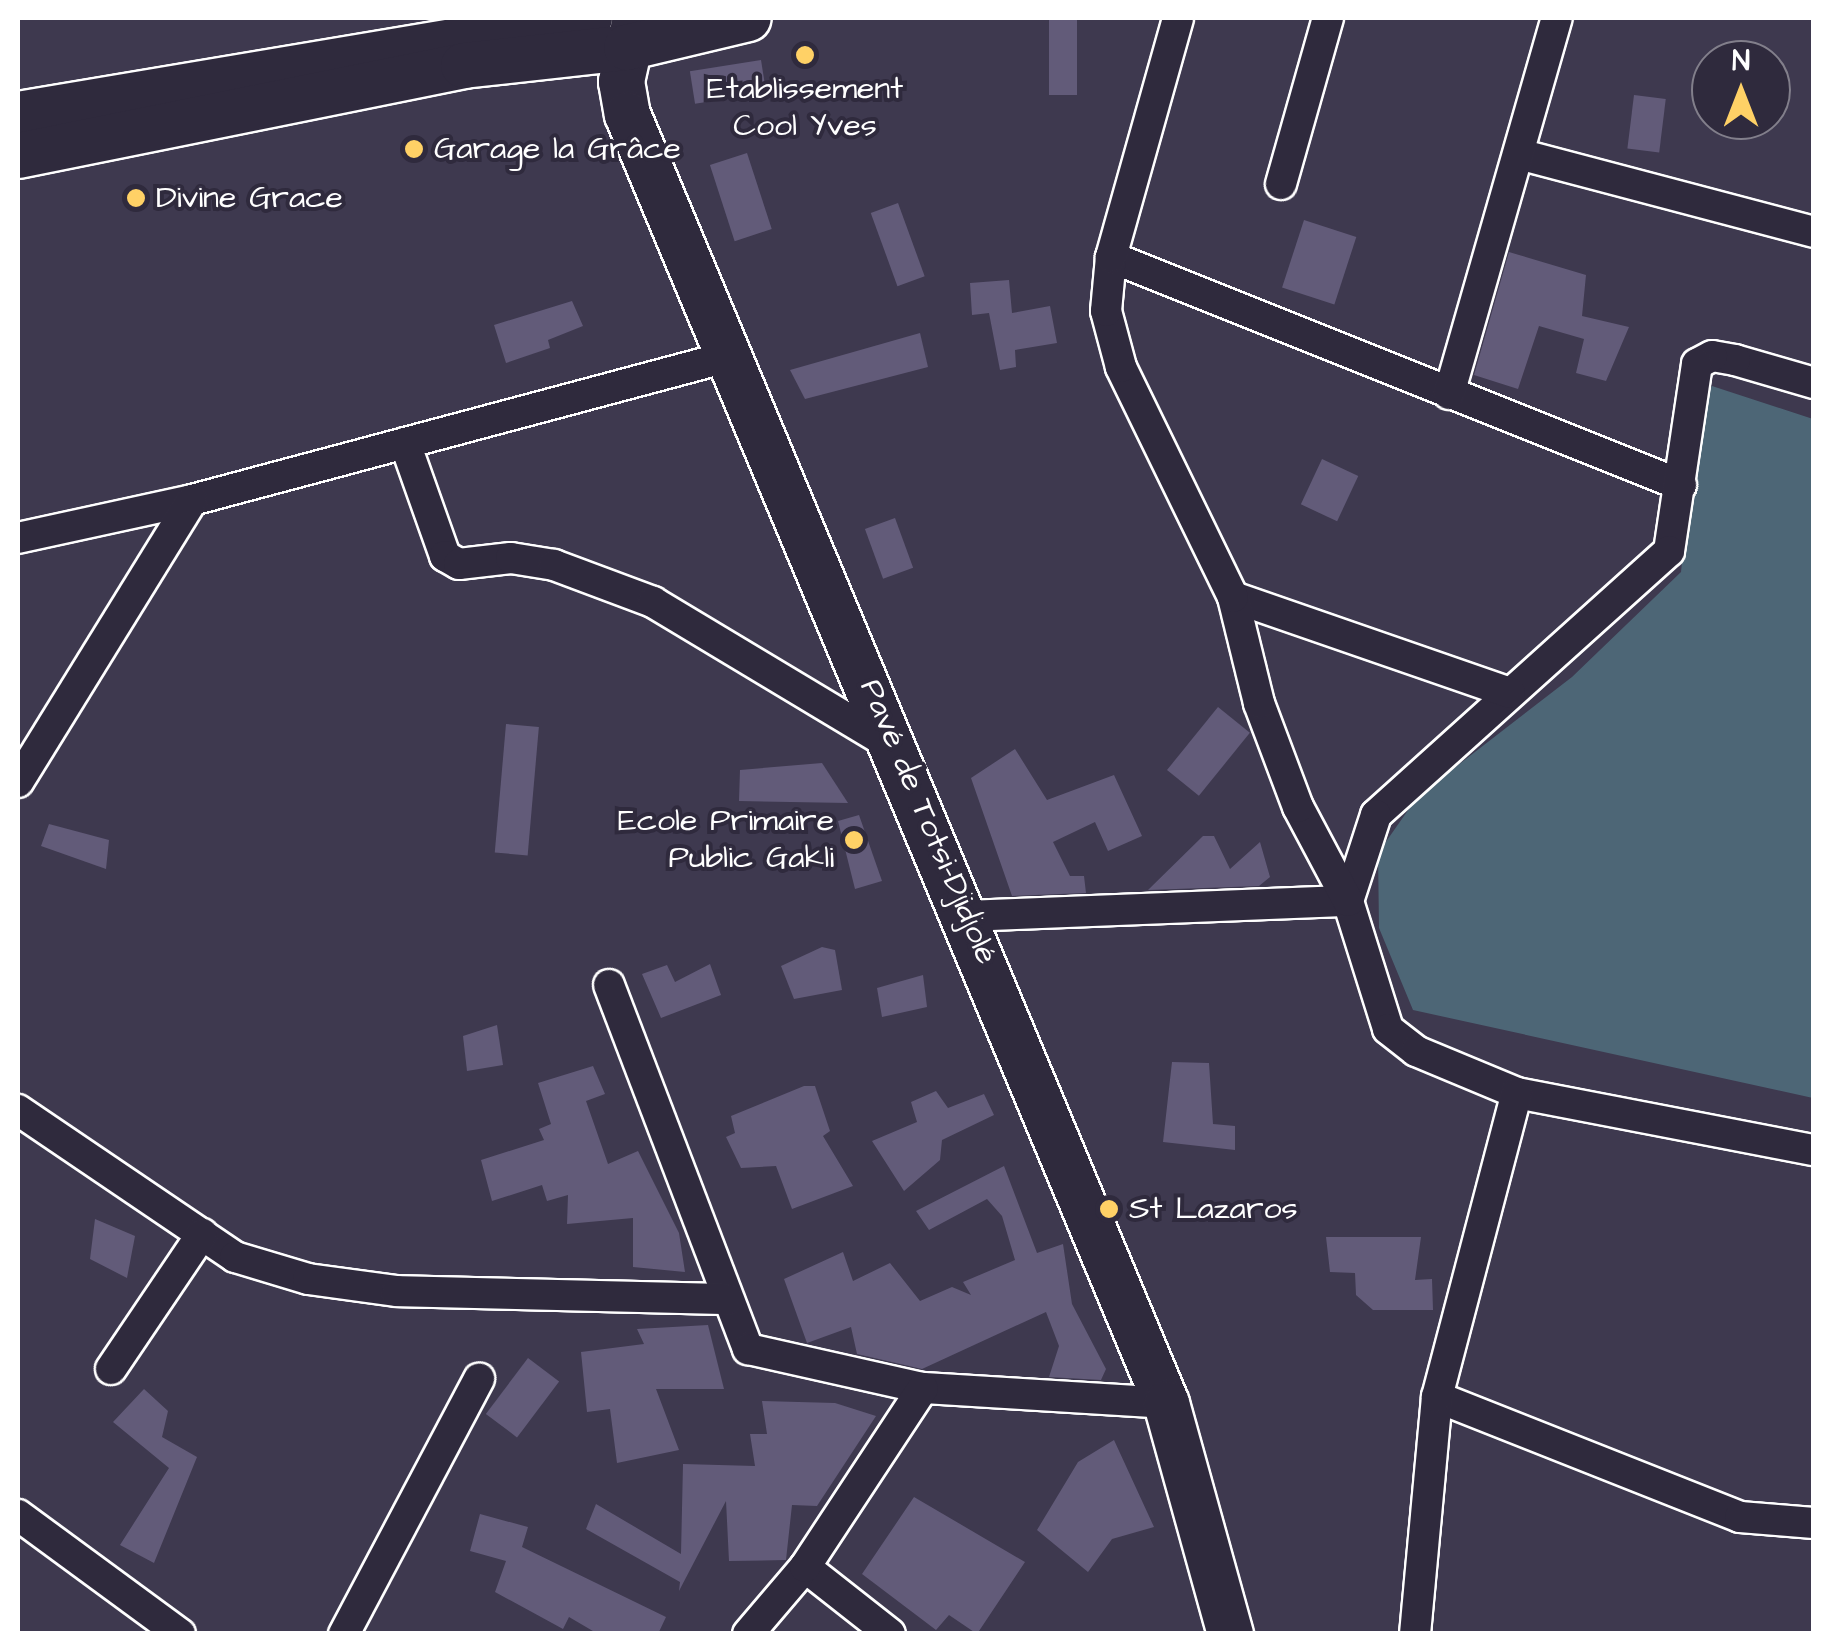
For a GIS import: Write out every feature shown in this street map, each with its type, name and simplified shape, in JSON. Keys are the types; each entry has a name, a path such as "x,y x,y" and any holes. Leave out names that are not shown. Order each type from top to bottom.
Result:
{"street":[{"path":"18,114 589,18"},
{"path":"18,156 630,32 748,18"},
{"path":"1178,18 1111,256 1106,311 1121,366 1233,597 1258,703 1298,807 1348,901 1388,1029 1416,1051 1517,1093 1814,1150"},
{"path":"1280,184 1328,18"},
{"path":"1449,394 1557,18"},
{"name":"Pavé de Totsi-Djidjolé","path":"630,32 627,114 968,916 1166,1403 1230,1634"},
{"path":"1519,154 1814,232"},
{"path":"1111,256 1681,485"},
{"path":"18,538 192,500 731,356"},
{"path":"1348,901 1376,815 1669,551 1697,364 1712,356 1814,383"},
{"path":"405,443 445,556 460,564 511,558 554,566 652,602 898,749"},
{"path":"18,782 192,500"},
{"path":"1233,597 1510,694"},
{"path":"968,916 1348,901"},
{"path":"608,985 748,1349 922,1388 1166,1403"},
{"path":"1415,1634 1437,1397 1517,1093"},
{"path":"18,1110 236,1258 308,1280 397,1291 728,1300"},
{"path":"111,1369 202,1234"},
{"path":"344,1634 480,1379"},
{"path":"748,1634 805,1567 922,1388"},
{"path":"1437,1397 1740,1517 1814,1523"},
{"path":"18,1515 180,1634"},
{"path":"805,1567 890,1634"}],"water":[{"path":"1712,386 1813,419 1813,1098 1413,1010 1379,928 1378,853 1418,796 1572,677 1681,572 1698,405"}],"building":[{"path":"1049,18 1077,18 1077,95 1049,95"},
{"path":"761,60 766,93 695,104 690,71"},
{"path":"1634,95 1666,99 1659,152 1627,149"},
{"path":"747,153 772,229 735,241 710,165"},
{"path":"898,203 925,276 897,286 871,213"},
{"path":"1304,220 1356,237 1334,305 1282,288"},
{"path":"1509,252 1586,275 1582,316 1629,327 1606,381 1576,373 1584,339 1539,326 1518,389 1474,375"},
{"path":"1009,280 1012,313 1050,306 1057,343 1015,350 1016,367 1000,370 989,313 972,315 970,283"},
{"path":"572,301 583,326 548,340 550,348 506,363 494,325"},
{"path":"920,333 928,367 805,399 790,370"},
{"path":"1322,459 1358,476 1337,521 1301,504"},
{"path":"895,518 913,568 883,579 865,529"},
{"path":"1218,707 1250,733 1199,796 1167,770"},
{"path":"506,724 539,727 528,855 495,853"},
{"path":"1015,749 1047,800 1114,775 1142,836 1108,851 1095,822 1053,842 1070,876 1084,876 1086,893 1012,896 971,778"},
{"path":"822,763 848,803 739,801 740,770"},
{"name":"Ecole Primaire Public Gakli","path":"859,815 882,881 855,889 838,821"},
{"path":"49,824 109,840 106,869 41,846"},
{"path":"1203,836 1214,836 1230,869 1260,842 1270,877 1259,886 1148,890"},
{"path":"822,947 835,950 842,990 794,999 781,966"},
{"path":"710,964 721,995 661,1018 642,974 667,965 675,982"},
{"path":"923,975 927,1007 882,1017 877,988"},
{"path":"497,1025 503,1065 467,1071 463,1036"},
{"path":"1172,1062 1209,1063 1213,1124 1235,1126 1235,1150 1163,1142"},
{"path":"593,1066 605,1094 586,1101 608,1164 638,1151 679,1233 685,1272 633,1267 633,1218 567,1224 568,1195 547,1201 542,1185 492,1201 481,1160 544,1140 539,1129 551,1124 538,1083"},
{"path":"804,1086 815,1086 830,1131 823,1136 853,1186 792,1209 776,1166 741,1168 726,1137 735,1133 731,1116"},
{"path":"936,1091 948,1108 984,1094 994,1115 942,1140 940,1160 904,1191 872,1141 917,1122 911,1102"},
{"path":"1004,1166 1037,1253 1063,1244 1072,1304 1106,1369 1101,1380 1049,1377 1059,1346 1046,1312 922,1369 857,1354 851,1327 807,1343 784,1279 843,1252 853,1281 890,1263 920,1301 952,1287 971,1295 963,1282 1015,1260 1002,1216 987,1199 929,1230 916,1211"},
{"path":"95,1219 135,1236 127,1278 90,1259"},
{"path":"1326,1237 1421,1237 1415,1280 1432,1279 1433,1310 1373,1310 1356,1295 1355,1273 1330,1272"},
{"path":"708,1325 724,1389 656,1389 679,1450 617,1463 610,1409 587,1412 581,1352 644,1344 637,1329"},
{"path":"528,1358 559,1381 517,1437 486,1414"},
{"path":"144,1389 168,1411 162,1437 197,1457 154,1563 120,1545 169,1468 113,1422"},
{"path":"762,1401 835,1403 876,1416 817,1506 792,1505 786,1560 729,1561 726,1501 679,1591 680,1582 586,1529 596,1504 681,1554 683,1464 755,1466 750,1434 767,1434"},
{"path":"1114,1440 1154,1527 1112,1539 1088,1572 1037,1530 1078,1462"},
{"path":"914,1497 1025,1562 977,1634 949,1615 936,1630 862,1574"},
{"path":"480,1514 528,1527 522,1547 666,1617 658,1634 598,1634 569,1617 563,1629 495,1592 506,1561 470,1551"}],"place":[{"name":"Etablissement Cool Yves","path":"805,55"},
{"name":"Garage la Grâce","path":"414,149"},
{"name":"Divine Grace","path":"136,198"},
{"name":"Ecole Primaire Public Gakli","path":"854,840"},
{"name":"St Lazaros","path":"1109,1209"}]}
